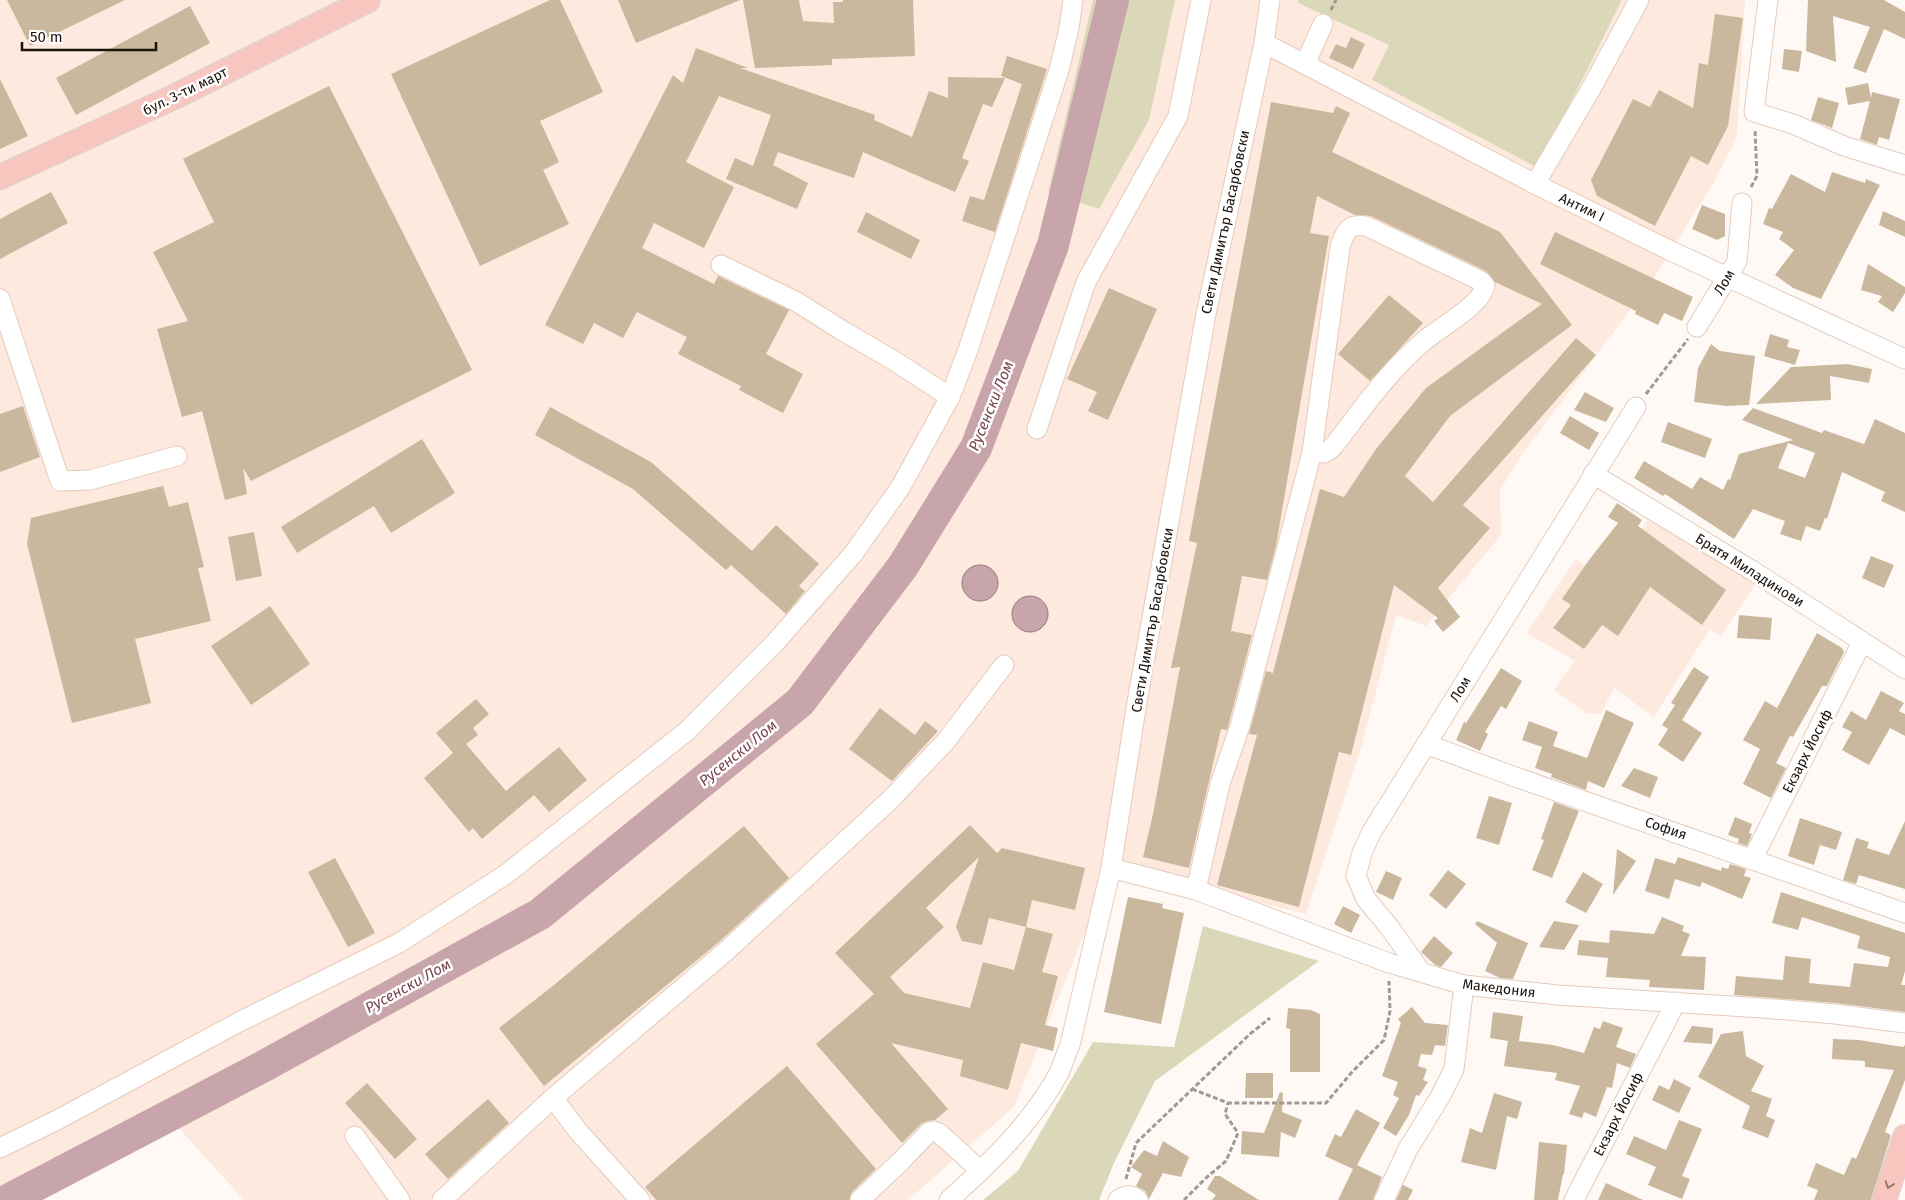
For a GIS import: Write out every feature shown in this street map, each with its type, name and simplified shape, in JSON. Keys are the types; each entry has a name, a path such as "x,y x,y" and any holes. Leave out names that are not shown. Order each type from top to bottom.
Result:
{"main road":[{"name":"бул. 3-ти март","path":"0,177 174,97 368,0"},
{"path":"1884,1200 1905,1137"}],"street":[{"path":"0,1148 57,1120 241,1021 399,942 505,874 687,731 760,658 853,554 900,488 950,398 968,350 1058,70 1069,28 1073,0"},
{"path":"1037,429 1086,282 1178,116 1201,0"},
{"name":"Свети Димитър Басарбовски","path":"949,1200 981,1171 1028,1120 1059,1072 1070,1044 1111,868 1137,702 1206,314 1264,43 1270,0"},
{"path":"1535,184 1591,89 1638,0"},
{"path":"1768,0 1754,112 1793,124 1844,146 1905,166"},
{"path":"1305,64 1324,24"},
{"name":"Антим I","path":"1264,43 1535,184 1671,251 1905,359"},
{"name":"Лом","path":"1697,327 1737,261 1742,202"},
{"path":"1196,890 1220,784 1240,726 1312,452 1340,247 1344,234 1350,227 1366,226 1481,281 1485,286 1479,299 1424,341 1403,361 1332,448 1324,453 1312,452"},
{"path":"721,265 797,302 843,332 893,360 950,398"},
{"path":"0,299 60,481 90,480 177,456"},
{"name":"Лом","path":"1421,972 1390,928 1366,899 1356,876 1362,853 1371,833 1636,407"},
{"name":"Братя Миладинови","path":"1593,474 1753,571 1905,669"},
{"name":"Екзарх Йосиф","path":"1752,860 1862,642"},
{"path":"442,1200 553,1098 724,953 891,799 946,741 1004,665"},
{"name":"София","path":"1426,744 1905,913"},
{"name":"Македония","path":"1111,868 1196,890 1389,963 1464,985 1558,995 1826,1014 1905,1023"},
{"path":"1384,1200 1408,1149 1440,1097 1454,1069 1464,985"},
{"name":"Екзарх Йосиф","path":"1574,1200 1676,1002"},
{"path":"553,1098 578,1131 640,1200"},
{"path":"860,1200 929,1132 939,1133 981,1171"},
{"path":"354,1136 400,1200"}],"path":[{"path":"1742,202 1757,176 1754,112"},
{"path":"1636,407 1697,327"},
{"path":"1192,1089 1228,1103 1326,1103 1352,1072 1384,1040 1390,1012 1389,963"},
{"path":"1126,1199 1136,1143 1250,1034 1270,1018"},
{"path":"1184,1200 1226,1161 1238,1133 1224,1114 1228,1103"}],"shaded area":[{"path":"0,0 1745,0 1737,137 1714,182 1654,278 1523,453 1500,490 1501,535 1426,626 1396,615 1361,748 1306,914 1111,868 1014,1107 908,1200 244,1200 175,1124 6,1200 0,1200"},
{"path":"1093,0 1175,0 1149,120 1099,209 1048,193"},
{"path":"1298,0 1622,0 1538,168 1372,80 1389,45 1298,3"},
{"path":"1650,517 1756,583 1721,636 1710,629 1654,717 1614,688 1601,714 1586,713 1554,690 1575,661 1527,633 1576,559 1605,579"},
{"path":"980,565 987,566 993,570 997,576 997,590 993,596 987,600 980,601 973,600 967,596 963,590 962,583 963,576 967,570 973,566"},
{"path":"1030,596 1037,597 1043,601 1047,607 1047,621 1043,627 1037,631 1030,632 1023,631 1017,627 1013,621 1012,614 1013,607 1017,601 1023,597"},
{"path":"1203,926 1319,961 1155,1081 1114,1163 1099,1200 983,1200 1018,1171 1093,1042 1174,1047"}],"building":[{"path":"7,0 125,0 30,46"},
{"path":"550,0 560,0 603,92 540,121 559,162 543,170 569,224 480,266 391,74"},
{"path":"618,0 740,0 636,43"},
{"path":"743,0 799,0 803,21 834,23 833,2 843,2 843,0 913,0 915,56 832,59 832,65 755,68"},
{"path":"1808,0 1884,0 1905,12 1905,39 1884,29 1866,73 1853,68 1870,27 1833,16 1836,62 1806,51"},
{"path":"190,6 210,43 76,115 56,78"},
{"path":"1715,14 1743,18 1728,126 1708,165 1691,156 1655,226 1597,196 1591,180 1633,99 1650,107 1659,90 1693,108 1699,63 1708,65"},
{"path":"1351,37 1365,44 1353,69 1329,58 1336,44 1346,48"},
{"path":"696,48 748,68 740,68 875,115 874,120 912,137 929,91 948,98 948,77 1005,78 992,107 983,104 962,158 969,161 955,192 863,152 854,178 778,152 773,165 808,183 797,209 726,179 735,158 753,166 771,115 719,96 686,162 734,187 704,248 654,223 642,248 714,284 718,276 789,310 766,354 803,374 783,413 739,390 741,386 678,354 687,337 637,312 623,338 594,323 583,344 545,325 673,75 683,83"},
{"path":"1784,49 1802,51 1799,72 1782,69"},
{"path":"1007,56 1047,69 995,232 962,221 970,196 984,200 1022,84 1001,76"},
{"path":"0,79 28,136 0,149"},
{"path":"1868,83 1871,98 1872,92 1900,99 1889,140 1879,137 1877,145 1860,139 1870,101 1848,105 1845,88"},
{"path":"329,86 472,370 251,481 243,468 247,494 225,500 202,411 182,417 157,329 188,321 153,252 214,222 183,159"},
{"path":"1818,97 1839,103 1832,128 1811,120"},
{"path":"1271,102 1333,113 1336,106 1350,113 1332,152 1500,232 1572,325 1450,416 1405,476 1433,502 1576,338 1596,355 1463,505 1490,528 1438,588 1460,617 1443,632 1434,621 1438,618 1394,585 1351,755 1339,752 1299,907 1217,885 1257,735 1249,734 1266,671 1273,673 1320,489 1344,497 1376,449 1426,388 1542,304 1495,282 1486,271 1371,216 1355,215 1317,196 1310,233 1329,236 1276,546 1267,580 1242,576 1231,631 1252,635 1227,730 1221,729 1189,868 1143,857 1153,814 1180,667 1171,668 1197,543 1189,541"},
{"path":"1832,172 1865,183 1866,179 1880,185 1821,299 1793,288 1775,275 1794,250 1779,239 1783,232 1763,224 1769,208 1772,209 1791,174 1825,192"},
{"path":"51,192 68,223 0,259 0,219"},
{"path":"1702,205 1725,214 1725,236 1717,240 1692,229"},
{"path":"1883,211 1905,221 1905,237 1879,225"},
{"path":"866,212 920,240 911,259 857,232"},
{"path":"1555,232 1693,297 1682,321 1664,313 1658,325 1635,314 1636,311 1540,264"},
{"path":"1868,264 1905,287 1905,293 1893,312 1878,302 1882,296 1861,290"},
{"path":"1109,288 1157,309 1108,420 1088,411 1097,392 1067,379"},
{"path":"1389,295 1423,323 1370,381 1338,354"},
{"path":"1770,334 1789,340 1787,347 1800,350 1795,365 1764,356"},
{"path":"1711,344 1720,351 1755,356 1749,405 1726,406 1694,402 1698,368"},
{"path":"1847,364 1872,369 1869,383 1830,376 1831,400 1756,404 1791,367"},
{"path":"1585,392 1614,408 1606,422 1574,410"},
{"path":"23,406 40,457 0,472 0,414"},
{"path":"550,407 651,462 752,551 776,525 819,564 799,586 805,591 786,614 731,565 726,570 633,489 535,435"},
{"path":"1753,408 1822,433 1824,430 1864,444 1875,419 1905,433 1905,512 1881,501 1885,492 1842,472 1827,519 1825,518 1820,531 1806,526 1801,541 1780,534 1785,521 1753,509 1734,539 1665,494 1663,496 1634,478 1644,461 1692,489 1700,477 1723,490 1728,479 1730,480 1739,454 1793,440 1742,420","holes":["1788,443 1815,453 1805,478 1778,468"]},
{"path":"1570,416 1599,433 1589,450 1560,433"},
{"path":"1668,422 1712,439 1705,458 1661,442"},
{"path":"422,439 455,493 391,533 374,506 297,553 281,527"},
{"path":"163,486 169,507 188,502 204,567 198,568 211,621 135,639 151,703 72,723 27,544 31,518"},
{"path":"1617,503 1642,520 1638,526 1726,590 1702,625 1650,587 1618,636 1602,625 1584,649 1553,628 1571,605 1562,599 1618,523 1608,517"},
{"path":"254,532 262,576 236,581 228,537"},
{"path":"1871,556 1894,565 1884,588 1862,578"},
{"path":"270,606 310,664 251,705 211,646"},
{"path":"1739,615 1772,618 1770,640 1737,638"},
{"path":"1817,633 1842,648 1844,652 1827,686 1822,686 1793,737 1790,736 1776,763 1786,768 1771,798 1743,784 1760,749 1743,740 1765,701 1777,708"},
{"path":"1694,667 1709,677 1682,720 1702,733 1683,762 1658,745 1668,729 1662,725 1675,705 1671,703"},
{"path":"1501,668 1522,681 1506,709 1501,706 1485,732 1488,734 1480,751 1456,740 1464,722 1466,723"},
{"path":"1881,691 1904,703 1899,711 1905,714 1905,736 1890,728 1869,765 1842,750 1852,732 1842,727 1851,711 1866,720"},
{"path":"476,699 489,714 473,728 478,735 466,744 506,791 559,747 587,780 549,812 534,795 482,839 473,828 469,832 424,778 453,753 436,733"},
{"path":"880,708 915,735 925,721 938,731 892,781 849,749"},
{"path":"1606,710 1634,723 1604,788 1588,781 1586,790 1551,777 1552,774 1535,768 1542,747 1522,740 1529,721 1558,732 1553,746 1587,758"},
{"path":"1634,768 1658,777 1650,798 1621,786"},
{"path":"1489,796 1512,803 1499,845 1476,838"},
{"path":"1554,802 1579,811 1552,878 1532,870 1544,840 1541,839"},
{"path":"1735,817 1752,824 1749,833 1752,834 1747,846 1738,843 1739,839 1728,835"},
{"path":"1800,818 1842,832 1836,850 1820,845 1814,865 1788,856"},
{"path":"1905,821 1905,889 1859,875 1856,884 1843,880 1856,838 1869,842 1867,848 1889,855"},
{"path":"970,825 997,853 1002,848 1085,868 1075,910 1032,900 1026,927 1053,934 1042,972 1058,976 1045,1025 1058,1028 1053,1051 1021,1043 1008,1090 960,1076 963,1060 891,1043 948,1109 935,1120 921,1124 902,1143 816,1044 874,994 835,953","holes":["979,857 956,927 962,941 982,945 989,918 1026,927 1014,970 983,962 970,1008 904,993 890,977 944,927 926,908"]},
{"path":"744,826 789,878 719,942 544,1086 499,1028 554,985"},
{"path":"1617,849 1636,861 1613,895"},
{"path":"1678,857 1721,871 1722,867 1728,869 1730,864 1746,869 1744,876 1751,878 1742,899 1702,882 1700,887 1675,879 1669,899 1645,891 1655,858 1675,864"},
{"path":"335,858 375,933 348,947 308,872"},
{"path":"1448,870 1466,884 1446,909 1429,895"},
{"path":"1386,871 1402,878 1393,900 1376,892"},
{"path":"1583,872 1603,884 1586,913 1565,902"},
{"path":"1781,892 1905,933 1905,971 1901,985 1905,985 1905,1012 1836,1003 1734,995 1736,976 1783,980 1785,956 1811,959 1809,983 1850,987 1854,963 1888,967 1890,957 1857,948 1860,936 1802,917 1798,930 1772,923"},
{"path":"1128,897 1163,904 1162,908 1184,913 1161,1024 1104,1012"},
{"path":"1343,906 1360,915 1351,933 1334,924"},
{"path":"1662,917 1684,926 1682,931 1690,934 1681,956 1706,957 1704,990 1649,987 1650,980 1606,977 1608,958 1577,955 1579,940 1609,943 1610,930 1654,934"},
{"path":"1477,921 1528,943 1513,979 1500,978 1485,971 1497,943 1475,924"},
{"path":"1554,921 1579,925 1564,950 1539,947"},
{"path":"1434,936 1453,953 1441,967 1435,965 1421,952"},
{"path":"1412,1007 1425,1023 1448,1025 1445,1046 1435,1045 1432,1055 1421,1054 1418,1066 1427,1069 1423,1080 1428,1082 1419,1096 1416,1095 1409,1115 1396,1136 1383,1128 1399,1098 1393,1095 1398,1082 1382,1076 1401,1023 1398,1019"},
{"path":"1288,1008 1311,1010 1320,1014 1320,1072 1290,1072 1290,1029 1286,1028"},
{"path":"1493,1012 1523,1016 1519,1041 1553,1045 1584,1053 1594,1027 1600,1029 1603,1021 1623,1028 1616,1047 1636,1054 1630,1068 1617,1063 1612,1088 1607,1087 1596,1117 1584,1112 1582,1118 1569,1114 1580,1086 1555,1080 1557,1073 1504,1066 1508,1041 1490,1038"},
{"path":"1692,1026 1713,1028 1712,1044 1683,1042"},
{"path":"1743,1031 1746,1056 1764,1066 1751,1091 1772,1099 1766,1116 1775,1120 1768,1138 1742,1128 1750,1106 1698,1077 1721,1034"},
{"path":"1833,1039 1859,1040 1903,1047 1905,1045 1905,1080 1885,1132 1891,1135 1871,1200 1814,1200 1818,1190 1807,1186 1816,1163 1844,1175 1852,1157 1856,1159 1894,1070 1865,1067 1865,1061 1832,1059"},
{"path":"787,1066 876,1169 852,1192 849,1200 656,1200 645,1187"},
{"path":"1246,1073 1273,1073 1273,1098 1245,1098"},
{"path":"1674,1079 1691,1088 1679,1113 1652,1100 1659,1085 1669,1090"},
{"path":"367,1083 417,1139 395,1159 345,1103"},
{"path":"1280,1092 1283,1093 1282,1112 1302,1120 1295,1138 1281,1132 1279,1157 1241,1154 1242,1131 1264,1133"},
{"path":"1494,1093 1522,1102 1517,1119 1507,1116 1496,1170 1461,1162 1470,1128 1482,1133"},
{"path":"488,1099 509,1123 448,1179 425,1154"},
{"path":"1356,1109 1380,1123 1357,1165 1382,1177 1373,1200 1338,1200 1353,1169 1325,1156 1335,1134 1341,1137"},
{"path":"1679,1120 1702,1129 1682,1176 1690,1179 1682,1199 1648,1185 1656,1167 1626,1154 1634,1136 1666,1150"},
{"path":"1163,1141 1189,1157 1181,1177 1163,1173 1149,1199 1145,1191 1136,1186 1142,1174 1131,1167 1144,1150 1157,1156"},
{"path":"1539,1142 1567,1145 1564,1174 1558,1200 1534,1200"},
{"path":"1215,1176 1220,1176 1259,1200 1212,1200 1216,1195 1207,1189"},
{"path":"1606,1183 1643,1200 1598,1200"},
{"path":"1403,1185 1413,1190 1408,1200 1396,1200"}],"waterway":[{"name":"Русенски Лом","path":"8,1200 264,1066 540,914 800,702 903,566 976,448 1053,245 1113,0"}]}
